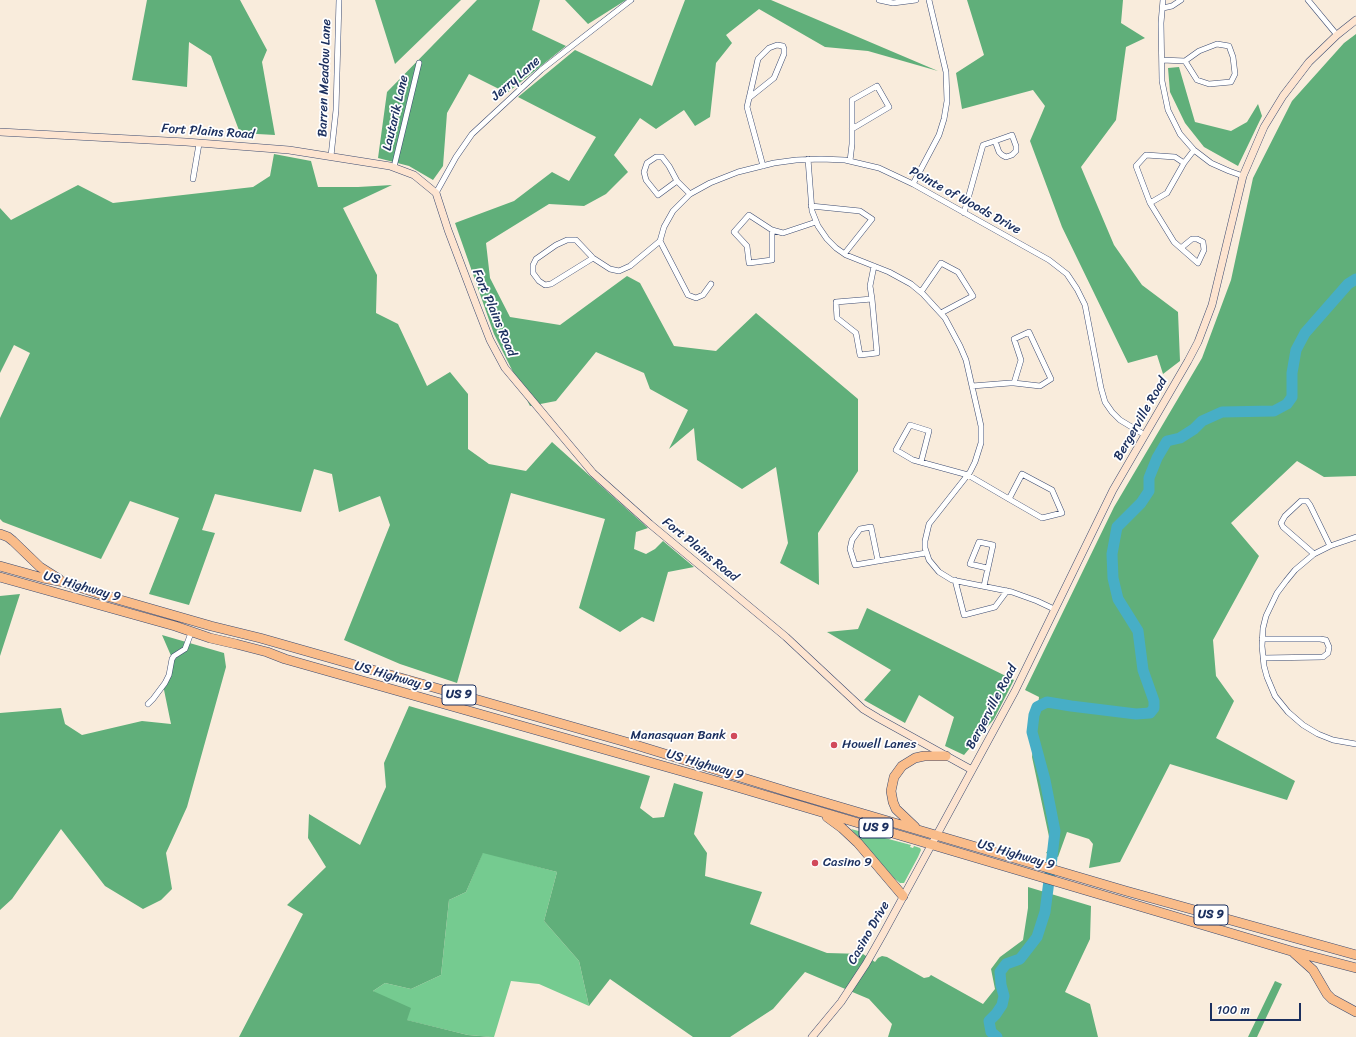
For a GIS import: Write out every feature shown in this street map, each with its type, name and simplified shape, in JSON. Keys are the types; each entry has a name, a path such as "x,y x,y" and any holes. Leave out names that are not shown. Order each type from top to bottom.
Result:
{"highway":[{"path":"0,534 8,537 40,567 64,582"},
{"name":"US Highway 9","path":"0,566 43,578 64,582 102,595 626,742 1076,876 1228,920 1356,954"},
{"name":"US Highway 9","path":"0,577 175,626 191,633 254,649 293,662 712,780 1291,951 1356,968"},
{"path":"917,829 896,809 891,791 894,777 902,766 915,758 924,756 946,756"},
{"path":"821,812 842,828 858,844 903,896"},
{"path":"1291,951 1313,970 1326,994 1332,999 1356,1012"}],"street":[{"name":"Barren Meadow Lane","path":"331,156 336,110 339,0"},
{"name":"Jerry Lane","path":"436,192 456,157 472,134 536,74 631,0"},
{"path":"879,0 893,3 916,0"},
{"path":"913,184 939,135 944,119 947,101 946,72 929,0"},
{"path":"1163,0 1161,23 1163,92 1168,110 1180,134 1194,150 1211,163 1243,176"},
{"path":"1163,8 1172,6 1181,0"},
{"path":"1308,0 1337,35"},
{"name":"Bergerville Road","path":"937,835 1015,692 1102,510 1188,361 1206,322 1217,286 1232,216 1243,176 1264,127 1283,96 1309,62 1337,35 1356,20"},
{"path":"749,98 774,78 784,54 783,46 777,44 769,48 758,59 749,98 747,107 763,166"},
{"path":"1162,60 1185,61 1199,51 1217,44 1229,46 1233,57 1235,74 1231,82 1209,84 1196,80 1185,61"},
{"name":"Lautarik Lane","path":"394,168 419,63"},
{"path":"850,161 852,100 877,86 889,107 852,129"},
{"name":"Fort Plains Road","path":"0,132 277,149 331,156 394,168 414,175 436,192 460,263 488,335 498,355 513,379 582,462 629,506 786,637 863,709 972,770"},
{"path":"964,212 983,145 1012,135 1016,146 1016,151 1012,155 1006,157 999,152 995,141"},
{"path":"193,179 199,144"},
{"path":"1150,203 1167,193 1184,163 1194,150"},
{"path":"1181,248 1192,239 1197,238 1203,242 1204,250 1198,263 1174,242 1150,203 1136,166 1146,155 1176,157 1184,163"},
{"path":"677,181 658,195 646,180 644,172 647,163 656,157 662,157 677,181 690,194"},
{"path":"808,159 812,206 816,222 827,239 845,254 900,278 921,292 941,313 953,330 966,360 979,417 981,434 979,451 968,475 929,524 925,541 926,553 932,566 945,577 970,584 1007,591 1054,609"},
{"name":"Pointe of Woods Drive","path":"660,241 664,227 672,211 690,194 723,177 763,166 808,159 850,161 879,168 913,184 1049,260 1058,266 1070,278 1085,305 1101,388 1106,402 1112,412 1120,420 1145,435"},
{"path":"812,206 860,211 872,219 845,254"},
{"path":"772,230 772,260 749,263 747,246 734,232 749,215 772,230 783,233 816,222"},
{"path":"594,258 551,284 545,285 539,281 533,273 533,265 536,259 556,245 568,240 576,240 594,258 610,269 619,270 630,266 660,241 688,294 696,298 702,295 711,284"},
{"path":"921,292 941,263 958,272 973,296 941,313"},
{"path":"872,299 836,302 837,318 856,333 860,355 877,353 872,299 870,286 874,266"},
{"path":"972,386 1014,383 1040,386 1051,379 1029,332 1014,339 1021,360 1014,383"},
{"path":"921,462 929,430 910,425 896,450 912,460 968,475 1009,499 1042,518 1062,513 1052,490 1022,474 1009,499"},
{"path":"1314,554 1283,527 1281,523 1285,516 1302,501 1307,501 1310,505 1330,546"},
{"path":"878,561 871,526 860,529 852,540 850,549 855,565 926,553"},
{"path":"1356,537 1330,546 1314,554 1295,570 1277,593 1266,616 1262,639 1263,658 1267,677 1281,704 1294,718 1318,734 1334,740 1356,744"},
{"path":"984,586 993,545 979,542 970,564 987,568"},
{"path":"955,580 964,615 996,607 1007,591"},
{"path":"148,704 165,683 169,675 172,659 185,649 191,633"},
{"path":"1262,639 1320,638 1326,640 1329,647 1327,656 1323,657 1263,658"},
{"name":"Casino Drive","path":"812,1037 841,1002 866,964 937,835"}],"green space":[{"path":"147,0 240,0 267,50 262,62 275,135 240,133 211,56 189,42 187,87 132,80"},
{"path":"375,0 461,0 395,64"},
{"path":"477,0 540,0 532,30 566,46 507,93 469,74 447,113 443,166 433,180 409,166 378,158 387,92"},
{"path":"565,0 626,0 588,24"},
{"path":"685,0 771,0 938,71 868,51 825,47 759,9 726,35 732,43 716,63 710,117 695,126 684,110 656,129 640,118 614,155 628,172 606,194 584,206 549,204 486,243 490,278 510,317 560,325 627,276 640,283 674,346 716,351 756,313 858,399 858,471 818,533 819,585 780,563 788,543 776,467 742,489 697,460 694,428 669,449 688,410 650,389 644,373 596,352 556,401 530,406 494,334 455,223 514,201 552,172 569,181 596,137 518,97 575,50 652,86"},
{"path":"967,0 1123,0 1121,23 1145,38 1126,47 1116,120 1081,167 1114,245 1142,285 1178,312 1180,361 1163,374 1157,355 1128,363 1062,227 1030,141 1045,106 1033,90 962,109 956,73 984,55"},
{"path":"1356,34 1356,476 1324,477 1297,461 1231,523 1259,556 1213,640 1216,676 1234,701 1216,738 1295,781 1287,800 1170,764 1120,862 1089,868 1093,844 1089,839 1067,832 1058,857 1046,853 1051,846 1032,757 1039,697 1025,690 1114,507 1202,358 1231,280 1253,178 1292,101 1344,43"},
{"path":"1179,67 1195,122 1231,131 1247,122 1258,104 1262,116 1238,166 1204,147 1185,123 1170,92 1168,68"},
{"path":"274,154 311,161 318,187 392,185 343,208 377,275 376,313 398,324 427,386 450,372 468,394 468,449 489,464 526,471 552,442 648,528 636,532 634,549 646,554 655,549 663,541 694,567 668,572 654,622 642,617 620,632 579,608 605,519 511,493 457,683 400,664 344,640 390,525 380,496 339,512 332,474 314,469 301,512 215,494 202,530 215,533 189,605 149,594 179,518 130,501 101,559 3,522 0,519 0,418 30,353 14,345 0,373 0,208 11,220 78,185 113,203 253,187 270,176"},
{"path":"20,594 0,656 0,596"},
{"path":"867,608 1014,680 994,719 964,755 945,746 954,717 919,695 905,723 864,700 891,670 827,632 858,629"},
{"path":"162,635 224,653 226,667 187,807 166,853 172,889 161,900 143,909 105,886 61,829 12,899 0,910 0,713 61,708 65,724 82,735 142,721 171,724 163,685 172,658"},
{"path":"409,706 650,776 640,808 653,818 664,817 674,783 703,792 694,834 707,853 705,876 762,892 750,924 827,953 863,954 875,962 882,956 887,957 924,978 931,975 983,1004 995,989 991,969 1000,957 1023,940 1028,908 1028,887 1091,906 1090,939 1065,992 1090,1004 1098,1037 888,1037 892,1024 869,999 805,972 773,1009 730,1037 693,1037 610,979 589,1006 579,961 544,921 557,872 483,853 466,892 449,900 441,975 411,989 385,983 373,991 411,1008 407,1020 468,1035 492,1037 239,1037 303,914 287,905 326,867 308,838 309,814 360,845 386,787 384,763"},
{"path":"851,829 911,845 910,847 913,848 914,846 920,848 921,850 918,857 904,883 900,883 894,878"},
{"path":"483,852 557,872 544,921 579,961 589,1006 539,984 511,981 494,1037 492,1037 468,1035 406,1020 373,991 385,983 411,989 441,975 449,900 466,892"},
{"path":"1275,981 1282,984 1257,1037 1248,1037"}],"waterway":[{"path":"997,1037 991,1032 989,1021 1002,1005 1004,996 1000,972 1006,964 1020,959 1037,937 1045,912 1052,857 1055,831 1045,780 1032,732 1034,715 1037,707 1047,702 1136,714 1150,713 1154,708 1154,701 1143,670 1138,631 1118,599 1113,578 1112,554 1117,527 1141,503 1149,491 1149,478 1157,458 1167,441 1180,438 1194,429 1202,421 1222,412 1274,411 1287,404 1292,397 1292,373 1296,350 1305,333 1348,284 1356,279"}],"place":[{"name":"Manasquan Bank","path":"734,736"},
{"name":"Howell Lanes","path":"834,745"},
{"name":"Casino 9","path":"815,863"}]}
